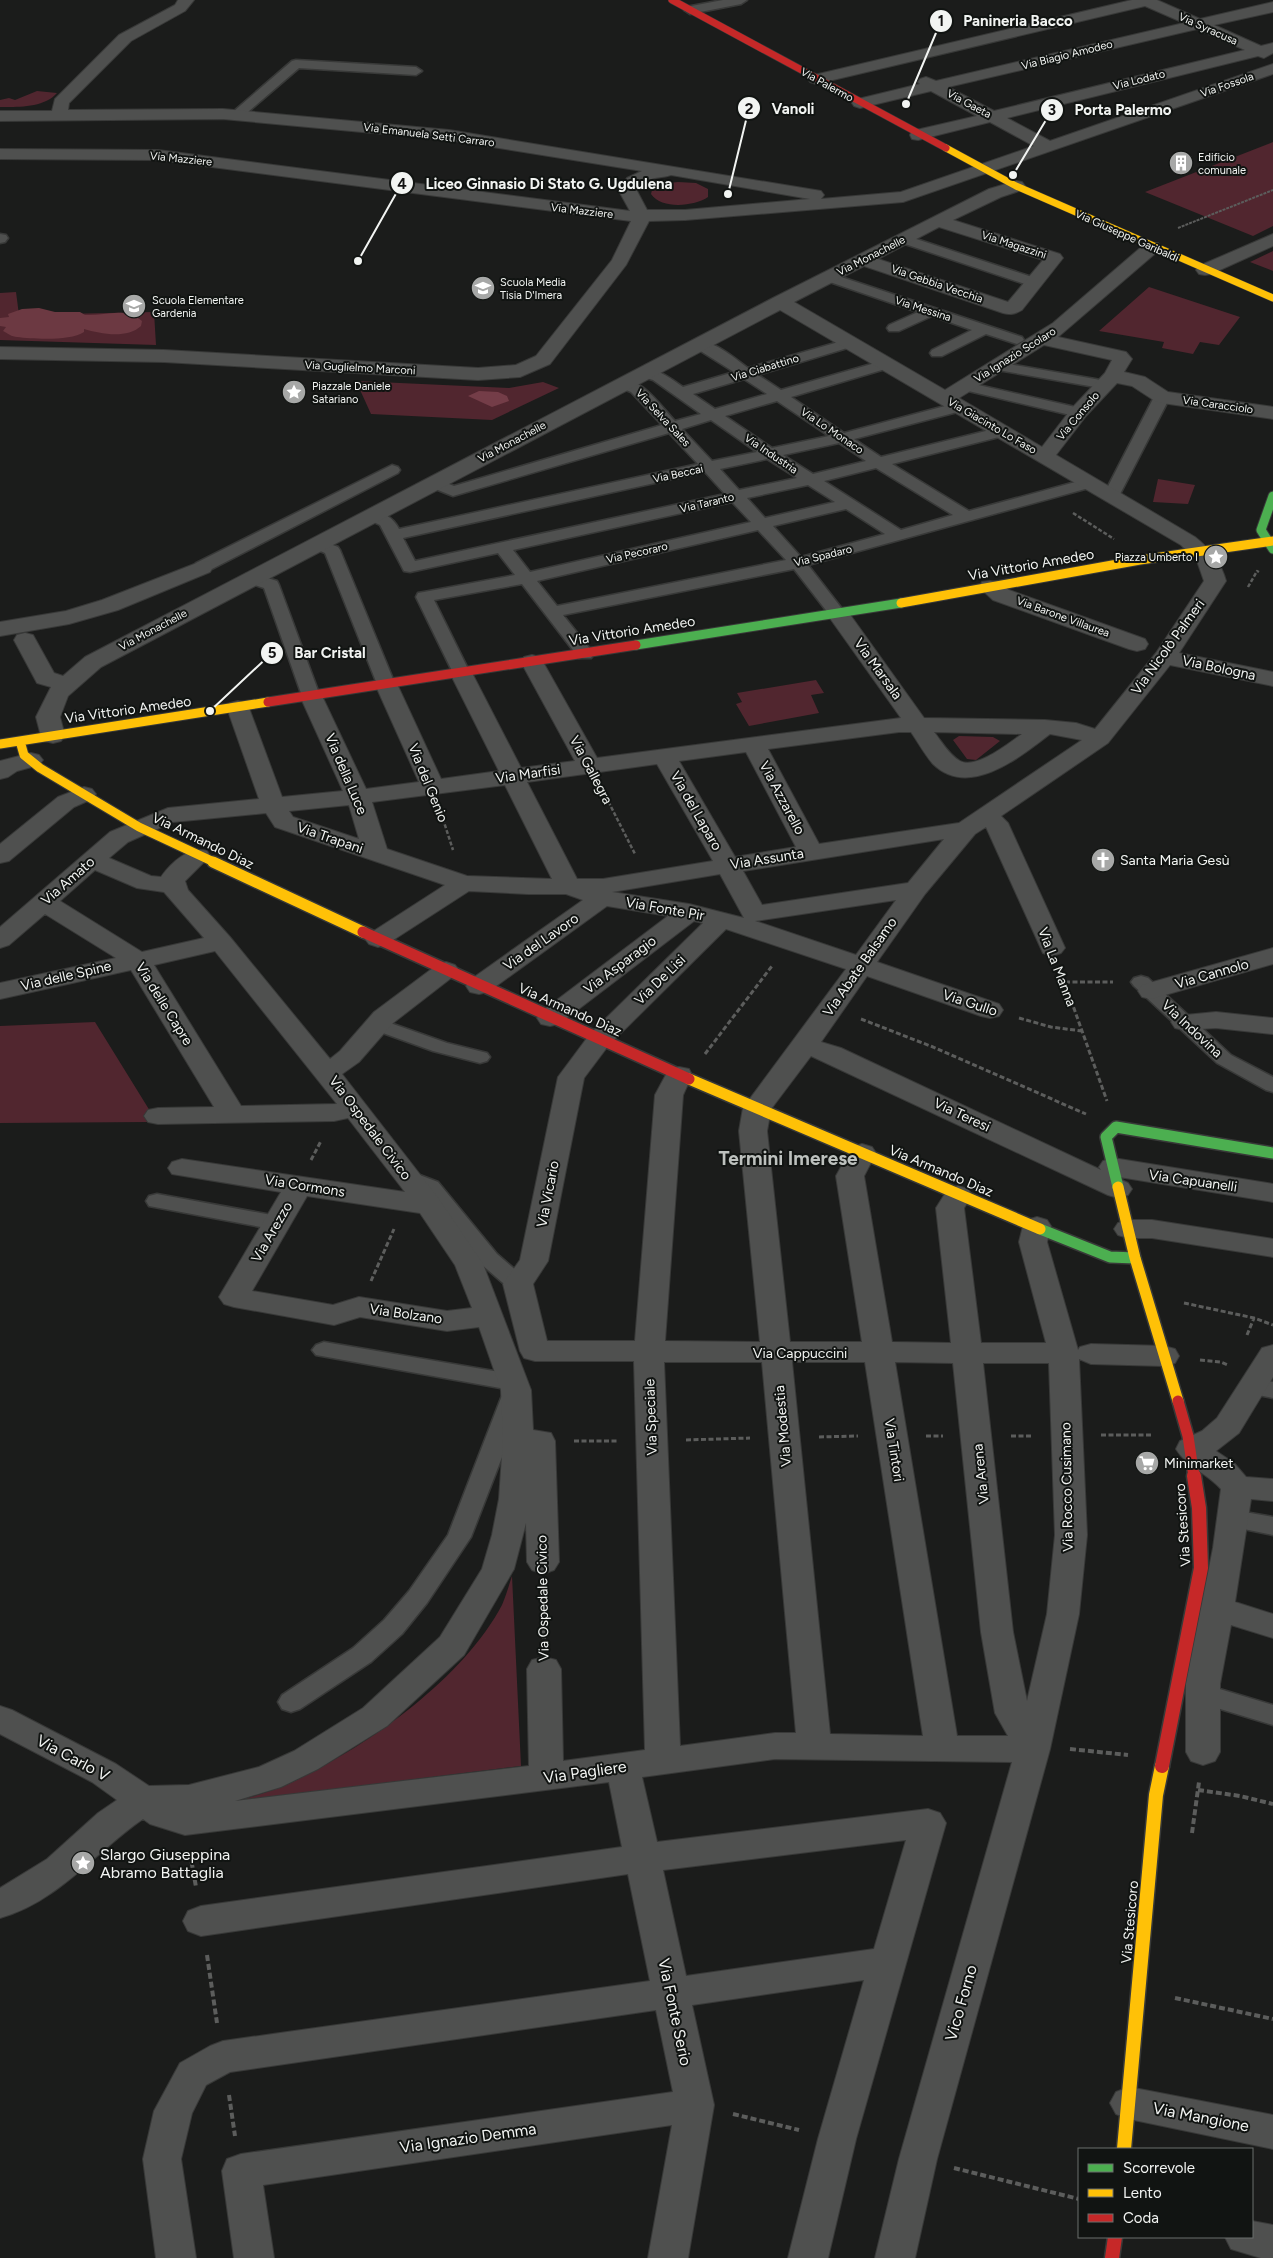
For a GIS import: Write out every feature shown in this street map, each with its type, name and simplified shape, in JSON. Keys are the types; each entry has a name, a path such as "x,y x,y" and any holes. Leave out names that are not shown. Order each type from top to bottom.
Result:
{"street":[{"path":"160,0 166,7 160,19"},
{"path":"60,116 61,102 125,38 180,8 186,0"},
{"name":"Via Palermo","path":"672,0 983,169"},
{"path":"816,79 1145,1"},
{"name":"Via Syracusa","path":"1145,1 1268,52"},
{"name":"Via Biagio Amodeo","path":"860,103 1195,23 1273,7"},
{"name":"Via Lodato","path":"918,135 990,116 1268,52"},
{"name":"Via Gaeta","path":"890,62 1048,146"},
{"name":"Via Fossola","path":"983,169 1273,69"},
{"name":"Via Emanuela Setti Carraro","path":"0,116 237,115 449,135 677,171 854,202"},
{"name":"Via Mazziere","path":"0,154 158,155 573,210 642,217 903,197 983,169"},
{"name":"Via Giuseppe Garibaldi","path":"983,169 1016,186 1152,247 1273,298"},
{"path":"642,217 628,191 629,185 636,179 647,175 677,171"},
{"path":"957,179 995,193"},
{"name":"Via Monachelle","path":"53,736 48,717 58,693 93,662 780,302 938,221 995,193 1016,186"},
{"path":"785,207 800,205 806,200 804,195 796,192"},
{"name":"Via Guglielmo Marconi","path":"0,353 164,356 478,374 520,372 543,360 620,260 642,217"},
{"name":"Via Magazzini","path":"938,221 1054,258 1015,306 1010,309"},
{"path":"1205,270 1273,239"},
{"name":"Via Ignazio Scolaro","path":"942,397 953,394 1060,327 1152,247"},
{"name":"Via Gebbia Vecchia","path":"864,260 1010,309"},
{"name":"Via Giacinto Lo Faso","path":"780,302 1045,456 1188,541 1202,552"},
{"path":"1043,338 1056,343 1119,356 1122,359 1104,379"},
{"path":"1104,379 1138,381 1148,386 1162,398"},
{"name":"Via Consolo","path":"1045,456 1104,379"},
{"name":"Via Caracciolo","path":"1162,398 1273,413"},
{"path":"1271,544 1260,530 1273,496"},
{"name":"Via Vittorio Amedeo","path":"0,744 25,750 53,736 838,614 1140,560 1271,544"},
{"name":"Via Nicolò Palmeri","path":"974,823 1100,738 1165,657 1215,581 1212,566 1202,552"},
{"path":"0,629 69,616 110,605 202,567"},
{"name":"Via Barone Villaurea","path":"990,587 1001,595 1137,644"},
{"name":"Via Marsala","path":"838,614 945,762 966,770 989,765 1045,727"},
{"path":"25,640 46,678 67,685"},
{"name":"Via Bologna","path":"1165,657 1273,679"},
{"name":"Via Gallegra","path":"532,662 590,766"},
{"path":"461,673 568,886"},
{"name":"Via del Genio","path":"386,684 433,787"},
{"name":"Via della Luce","path":"311,696 358,797 376,854"},
{"name":"Via Trapani","path":"238,708 273,804 284,822 464,884"},
{"name":"Via Marfisi","path":"139,827 168,815 358,797 899,725 1045,727 1076,730 1100,738"},
{"name":"Via Azzarello","path":"753,744 811,852"},
{"path":"0,772 25,750"},
{"name":"Via Armando Diaz","path":"25,750 84,794 139,827 480,986 599,1040 689,1068 757,1108 958,1195 1110,1257 1135,1258"},
{"name":"Via del Laparo","path":"664,756 754,914 916,889"},
{"path":"0,856 66,802 84,794"},
{"name":"Via Assunta","path":"568,886 603,886 974,823"},
{"name":"Via Abate Balsamo","path":"757,1108 916,889 974,823"},
{"name":"Via La Manna","path":"974,823 996,823 1052,948"},
{"name":"Via Amato","path":"0,940 119,837 139,827"},
{"path":"92,860 146,883 174,886 172,879 198,856"},
{"path":"378,939 464,884"},
{"name":"Via Fonte Pir","path":"464,884 528,887 568,886 602,898 721,919 792,941 861,966"},
{"name":"Via Ospedale Civico","path":"174,886 176,892 221,942 326,1070 344,1111 416,1196 469,1264 490,1316 514,1386 529,1441 542,1562"},
{"name":"Via del Lavoro","path":"480,986 602,898"},
{"name":"Via delle Capre","path":"44,902 138,960 233,1115"},
{"name":"Via Asparagio","path":"550,1018 689,912"},
{"name":"Via De Lisi","path":"599,1040 721,919"},
{"name":"Via delle Spine","path":"0,991 221,942"},
{"name":"Via Cannolo","path":"1146,987 1273,956"},
{"name":"Via Gullo","path":"861,966 990,1010"},
{"path":"326,1070 342,1065 352,1056 376,1024 446,970"},
{"path":"1184,1022 1216,1020 1273,1026"},
{"name":"Via Vicario","path":"518,1284 534,1262 571,1076 599,1040"},
{"name":"Via Teresi","path":"805,1044 832,1054 1116,1178"},
{"name":"Via Speciale","path":"664,1761 649,1352 669,1095 689,1068"},
{"name":"Via Modestia","path":"757,1108 752,1131 785,1437 814,1746"},
{"path":"158,1116 344,1111"},
{"path":"1116,1127 1273,1153"},
{"name":"Via Stesicoro","path":"1116,1127 1106,1137 1135,1258 1191,1449 1199,1508 1201,1568 1156,1795 1124,2148"},
{"name":"Via Tintori","path":"862,1153 850,1176 942,1749"},
{"name":"Via Cormons","path":"182,1168 299,1186 416,1196"},
{"name":"Via Capuanelli","path":"1116,1178 1273,1192"},
{"name":"Via Arezzo","path":"234,1297 299,1186"},
{"name":"Via Arena","path":"958,1195 950,1208 977,1436 997,1632 1012,1713 1033,1749"},
{"name":"Via Rocco Cusimano","path":"1033,1749 1063,1614 1071,1534 1066,1436 1078,1354 1033,1242 1037,1226"},
{"path":"1128,1229 1152,1229 1273,1248"},
{"name":"Via Cappuccini","path":"518,1284 535,1351 1164,1356"},
{"name":"Via Bolzano","path":"234,1297 334,1315 359,1307 447,1321 490,1316"},
{"path":"1191,1449 1207,1444 1226,1430 1262,1388 1273,1355"},
{"name":"Via Ospedale Civico","path":"144,1800 189,1798 269,1778 306,1760 376,1717 415,1682 452,1646 498,1569 508,1535 529,1441"},
{"path":"1191,1449 1223,1470 1237,1487 1273,1490"},
{"path":"1203,1752 1203,1694 1237,1487"},
{"path":"1218,1609 1273,1626"},
{"name":"Via Ospedale Civico","path":"544,1669 546,1777"},
{"name":"Via Carlo V","path":"0,1719 104,1773 144,1800"},
{"name":"Via Pagliere","path":"144,1800 162,1814 185,1821 546,1777 775,1746 1033,1749"},
{"name":"Vico Forno","path":"895,2258 918,2159 1033,1749"},
{"name":"Via Fonte Serio","path":"623,1767 695,2105 668,2258"},
{"path":"0,1904 60,1869 110,1823 144,1800"},
{"path":"201,1921 642,1858 928,1823 836,2139 808,2258"},
{"path":"176,2258 162,2159 173,2110 194,2074 223,2057 887,1962"},
{"name":"Via Mangione","path":"1129,2103 1273,2132"},
{"name":"Via Ignazio Demma","path":"241,2171 695,2105"},
{"path":"241,2171 254,2258"},
{"path":"1112,2258 1115,2238"},
{"path":"1250,2238 1273,2243"}],"lane":[{"path":"690,10 732,1"},
{"path":"237,115 296,64 416,71"},
{"path":"904,239 1033,282"},
{"name":"Via Messina","path":"829,277 1016,340"},
{"path":"894,328 930,311"},
{"path":"937,353 985,329"},
{"name":"Via Ciabattino","path":"680,393 849,342"},
{"name":"Via Lo Monaco","path":"698,345 711,350 879,463 967,517"},
{"path":"453,492 887,364"},
{"path":"997,366 1104,379"},
{"name":"Via Industria","path":"645,372 658,377 809,480 899,536"},
{"name":"Via Selva Sales","path":"624,384 636,389 672,427 798,563 838,614"},
{"path":"965,386 1079,412"},
{"path":"1111,496 1162,398"},
{"name":"Via Beccai","path":"394,535 842,438 960,407"},
{"name":"Via Taranto","path":"394,535 410,567 809,480 1002,432"},
{"path":"202,567 392,470"},
{"path":"434,483 453,492 476,518"},
{"name":"Via Spadaro","path":"552,612 798,563 1090,483"},
{"name":"Via Pecoraro","path":"461,673 424,597 526,578 848,504"},
{"path":"371,515 387,522 394,535"},
{"path":"317,544 332,550 386,684"},
{"path":"503,548 585,654"},
{"path":"252,578 271,585 311,696"},
{"name":"Via Indovina","path":"1146,987 1224,1059 1273,1086"},
{"path":"376,1024 440,1048 480,1057"},
{"path":"416,1196 417,1181 430,1187 489,1259 518,1284"},
{"path":"157,1201 277,1223"},
{"path":"292,1702 362,1655 393,1627 418,1597 459,1537 514,1386 324,1350"},
{"path":"1233,1519 1273,1526"},
{"path":"1203,1694 1273,1715"}],"path":[{"path":"1201,220 1273,190"},
{"path":"1044,496 1130,549 1140,560"},
{"path":"1248,587 1257,572 1265,572"},
{"name":"Via Gallegra","path":"590,766 648,879"},
{"name":"Via del Genio","path":"433,787 464,884"},
{"path":"689,1068 792,941"},
{"name":"Via La Manna","path":"1052,948 1116,1127"},
{"path":"1065,982 1146,987"},
{"path":"832,1007 933,1047 1116,1127"},
{"name":"Via Gullo","path":"990,1010 1051,1027 1082,1031"},
{"name":"Via Arezzo","path":"299,1186 344,1111"},
{"path":"359,1307 416,1196"},
{"path":"1190,1304 1254,1318 1273,1325"},
{"path":"1244,1342 1254,1318"},
{"path":"1205,1360 1220,1362"},
{"path":"529,1441 785,1437 1161,1435"},
{"name":"Via Ospedale Civico","path":"542,1562 544,1669"},
{"path":"1033,1749 1080,1748 1129,1755"},
{"path":"1198,1790 1240,1796 1273,1804"},
{"path":"1174,1998 1273,2019"},
{"path":"223,2057 241,2171"}],"shaded area":[{"path":"37,91 57,93 52,98 38,104 23,107 0,107 0,100 9,98 15,100"},
{"path":"1273,142 1273,226 1253,236 1145,192"},
{"path":"678,182 696,183 708,189 708,197 695,203 679,205 663,202 651,194 652,190 661,184"},
{"path":"1273,251 1273,271 1250,262"},
{"path":"1149,287 1240,317 1219,345 1200,342 1193,354 1162,348 1164,342 1099,331"},
{"path":"16,292 19,315 154,312 156,345 0,340 0,293"},
{"path":"39,308 55,312 80,312 85,315 122,313 135,316 142,321 141,326 129,333 106,334 84,329 84,332 78,335 52,339 11,336 3,331 6,327 0,326 0,318 9,317 8,314 22,309"},
{"path":"356,381 509,388 543,382 559,388 492,420 371,414"},
{"path":"479,391 498,392 507,396 509,401 492,407 468,396"},
{"path":"1158,479 1195,485 1188,504 1153,502"},
{"path":"816,680 824,693 811,695 819,713 749,726 736,704 742,702 737,693"},
{"path":"959,736 993,737 1000,741 976,760 967,759 953,740"},
{"path":"95,1022 150,1111 149,1122 0,1123 0,1026"},
{"path":"512,1576 521,1766 237,1801 283,1786 326,1764 385,1728 413,1706 464,1658 485,1632 502,1605"}],"traffic: fast":[{"path":"1273,496 1261,530 1273,549"},
{"path":"636,645 901,603"},
{"path":"1118,1187 1106,1137 1116,1127 1273,1153"},
{"path":"1040,1229 1110,1257 1135,1258"}],"traffic: slow":[{"path":"946,148 1016,186 1273,298"},
{"path":"901,603 1140,560 1273,541"},
{"path":"0,744 268,702"},
{"path":"20,741 24,755 40,768 139,827 363,932"},
{"path":"689,1079 1040,1229"},
{"path":"1118,1187 1135,1258 1178,1401"},
{"path":"1124,2148 1156,1795 1162,1766"}],"traffic: jam":[{"path":"672,0 946,148"},
{"path":"268,702 636,645"},
{"path":"363,932 689,1079"},
{"path":"1162,1766 1201,1568 1199,1508 1188,1436 1178,1401"},
{"path":"1112,2258 1115,2238"}],"place":[{"name":"Panineria Bacco","path":"906,104"},
{"name":"Edificio comunale","path":"1181,163"},
{"name":"Porta Palermo","path":"1013,175"},
{"name":"Vanoli","path":"728,194"},
{"name":"Liceo Ginnasio Di Stato G. Ugdulena","path":"358,261"},
{"name":"Scuola Media Tisia D'Imera","path":"483,288"},
{"name":"Scuola Elementare Gardenia","path":"134,306"},
{"name":"Piazzale Daniele Satariano","path":"294,392"},
{"name":"Piazza Umberto I","path":"1216,557"},
{"name":"Bar Cristal","path":"210,711"},
{"name":"Santa Maria Gesù","path":"1103,860"},
{"name":"Minimarket","path":"1147,1463"},
{"name":"Slargo Giuseppina Abramo Battaglia","path":"83,1863"}],"district":[{"name":"Termini Imerese","path":"788,1158"}]}
